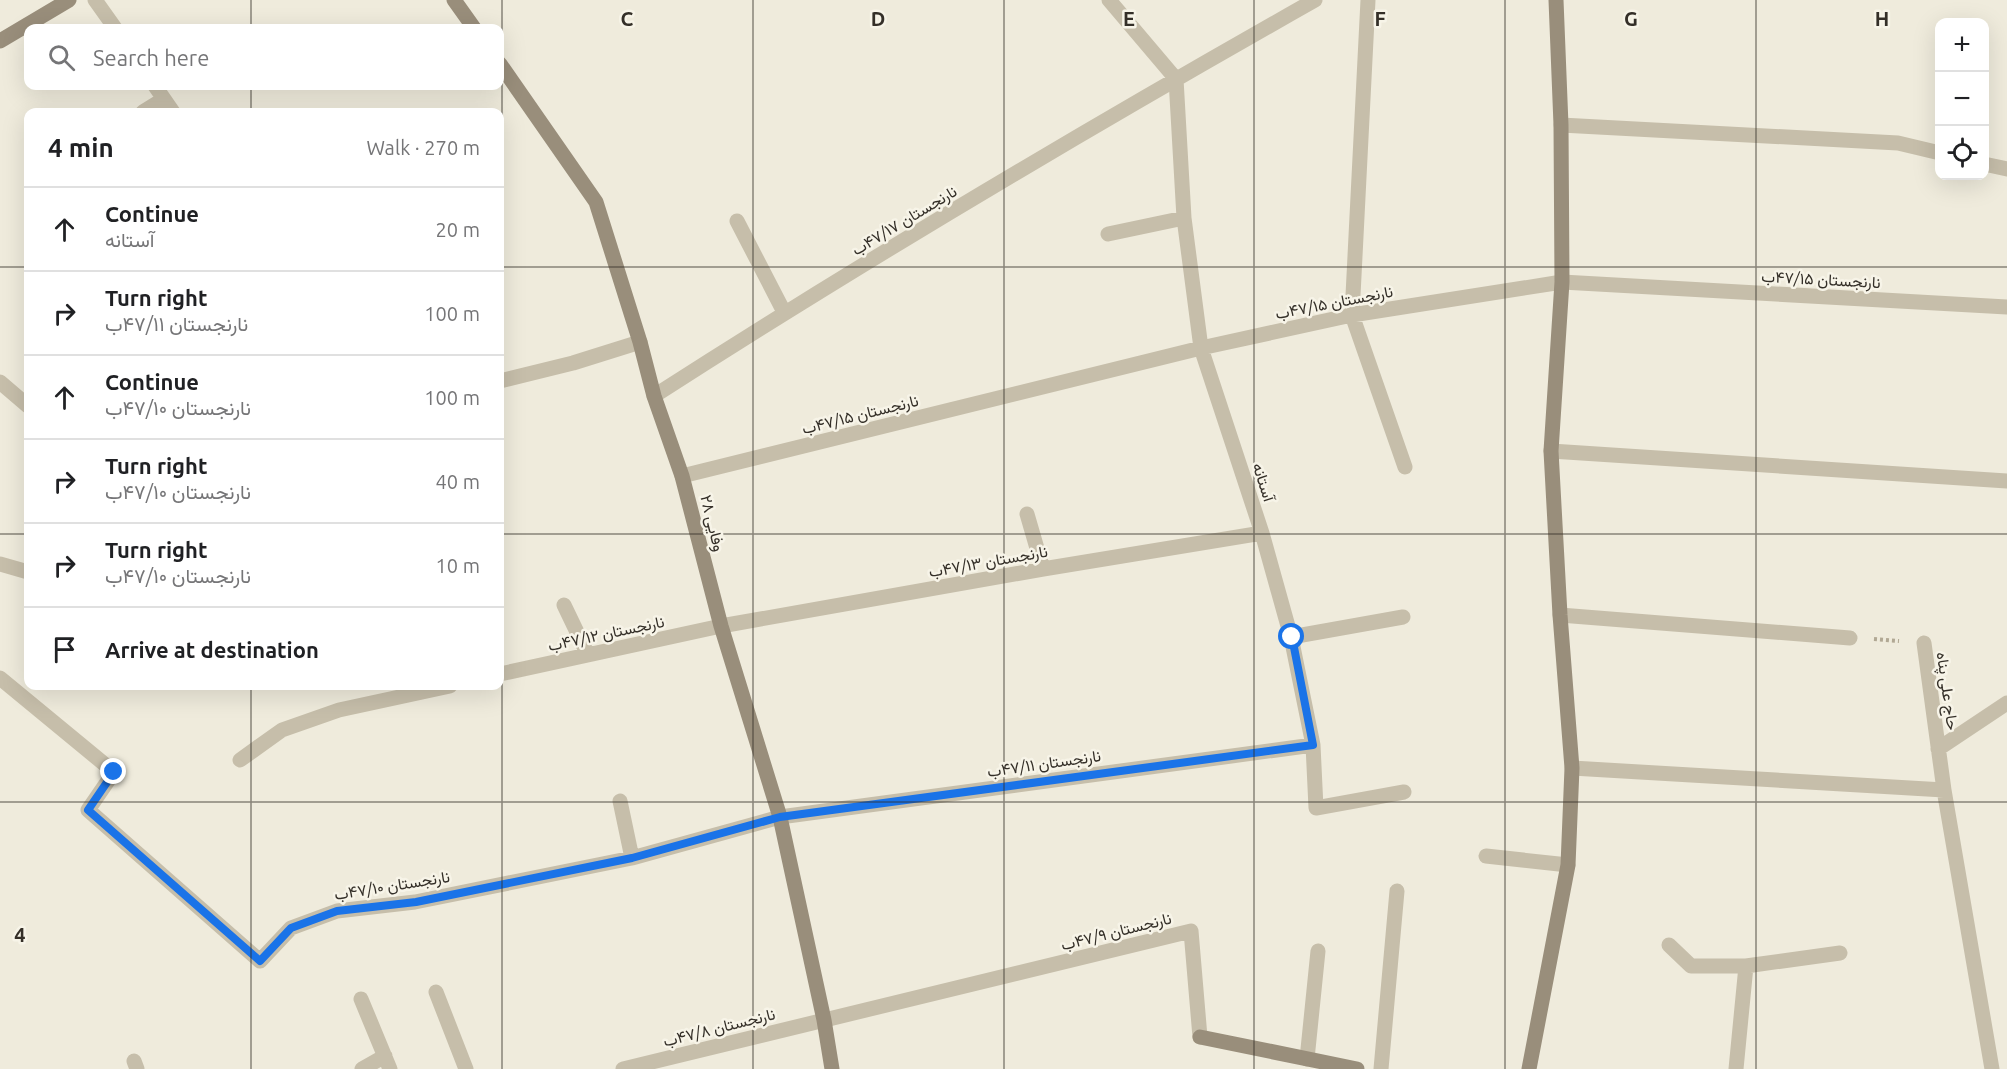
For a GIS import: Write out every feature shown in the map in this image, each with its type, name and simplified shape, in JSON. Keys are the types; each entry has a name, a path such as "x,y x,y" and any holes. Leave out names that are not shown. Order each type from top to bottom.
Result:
{"street":[{"path":"29,24 69,0"},
{"path":"95,0 112,24"},
{"path":"454,0 471,24"},
{"path":"1109,0 1176,79"},
{"name":"نارنجستان ۴۷/۱۷ب","path":"654,396 784,312 1176,79 1315,0"},
{"path":"1368,0 1352,315 1405,467"},
{"path":"1529,1069 1568,865 1572,768 1560,615 1551,451 1562,282 1561,125 1556,0"},
{"path":"0,41 24,27"},
{"name":"وفایی ۲۸","path":"504,70 596,202 640,342 654,396 682,476 721,626 780,817 824,1020 832,1069"},
{"name":"آستانه","path":"1176,79 1184,218 1201,348 1262,533 1292,637 1313,745 1316,808 1404,792"},
{"path":"158,90 171,108"},
{"path":"150,108 165,99"},
{"path":"1561,125 1898,143 1935,152"},
{"path":"1989,165 2007,169"},
{"path":"1108,234 1184,218"},
{"path":"737,221 784,312"},
{"name":"نارنجستان ۴۷/۱۵ب","path":"682,476 1201,348 1352,315 1562,282 2007,307"},
{"path":"504,380 573,363 640,342"},
{"path":"0,382 24,403"},
{"path":"1551,451 2007,482"},
{"path":"1027,514 1043,569"},
{"name":"نارنجستان ۴۷/۱۳ب","path":"721,626 1262,533"},
{"path":"0,564 24,571"},
{"path":"564,605 588,655"},
{"path":"1560,615 1850,638"},
{"path":"1292,637 1403,617"},
{"name":"نارنجستان ۴۷/۱۲ب","path":"504,673 721,626"},
{"name":"حاج علی پناه","path":"1924,643 1944,790 1992,1069"},
{"name":"نارنجستان ۴۷/۱۰ب","path":"0,678 114,772 88,810 260,961 291,928 337,911 416,902 632,858 780,817"},
{"path":"240,760 282,730 339,710 432,690"},
{"path":"1938,749 2007,703"},
{"name":"نارنجستان ۴۷/۱۱ب","path":"780,817 1313,745"},
{"path":"1572,768 1944,790"},
{"path":"620,801 632,858"},
{"path":"1486,856 1568,865"},
{"path":"1381,1069 1397,891"},
{"name":"نارنجستان ۴۷/۹ب","path":"824,1020 1191,931 1200,1037 1357,1069"},
{"path":"1669,945 1691,966 1746,966 1840,953"},
{"path":"1307,1059 1318,951"},
{"path":"1736,1069 1746,966"},
{"path":"436,992 466,1069"},
{"path":"361,999 388,1062 362,1069"},
{"name":"نارنجستان ۴۷/۸ب","path":"623,1069 824,1020"}],"path":[{"name":"حاج علی پناه","path":"1850,638 1924,643"}],"route":[{"path":"114,772 88,810 260,961 291,928 337,911 416,902 632,858 780,817 1313,745 1292,637"}]}
